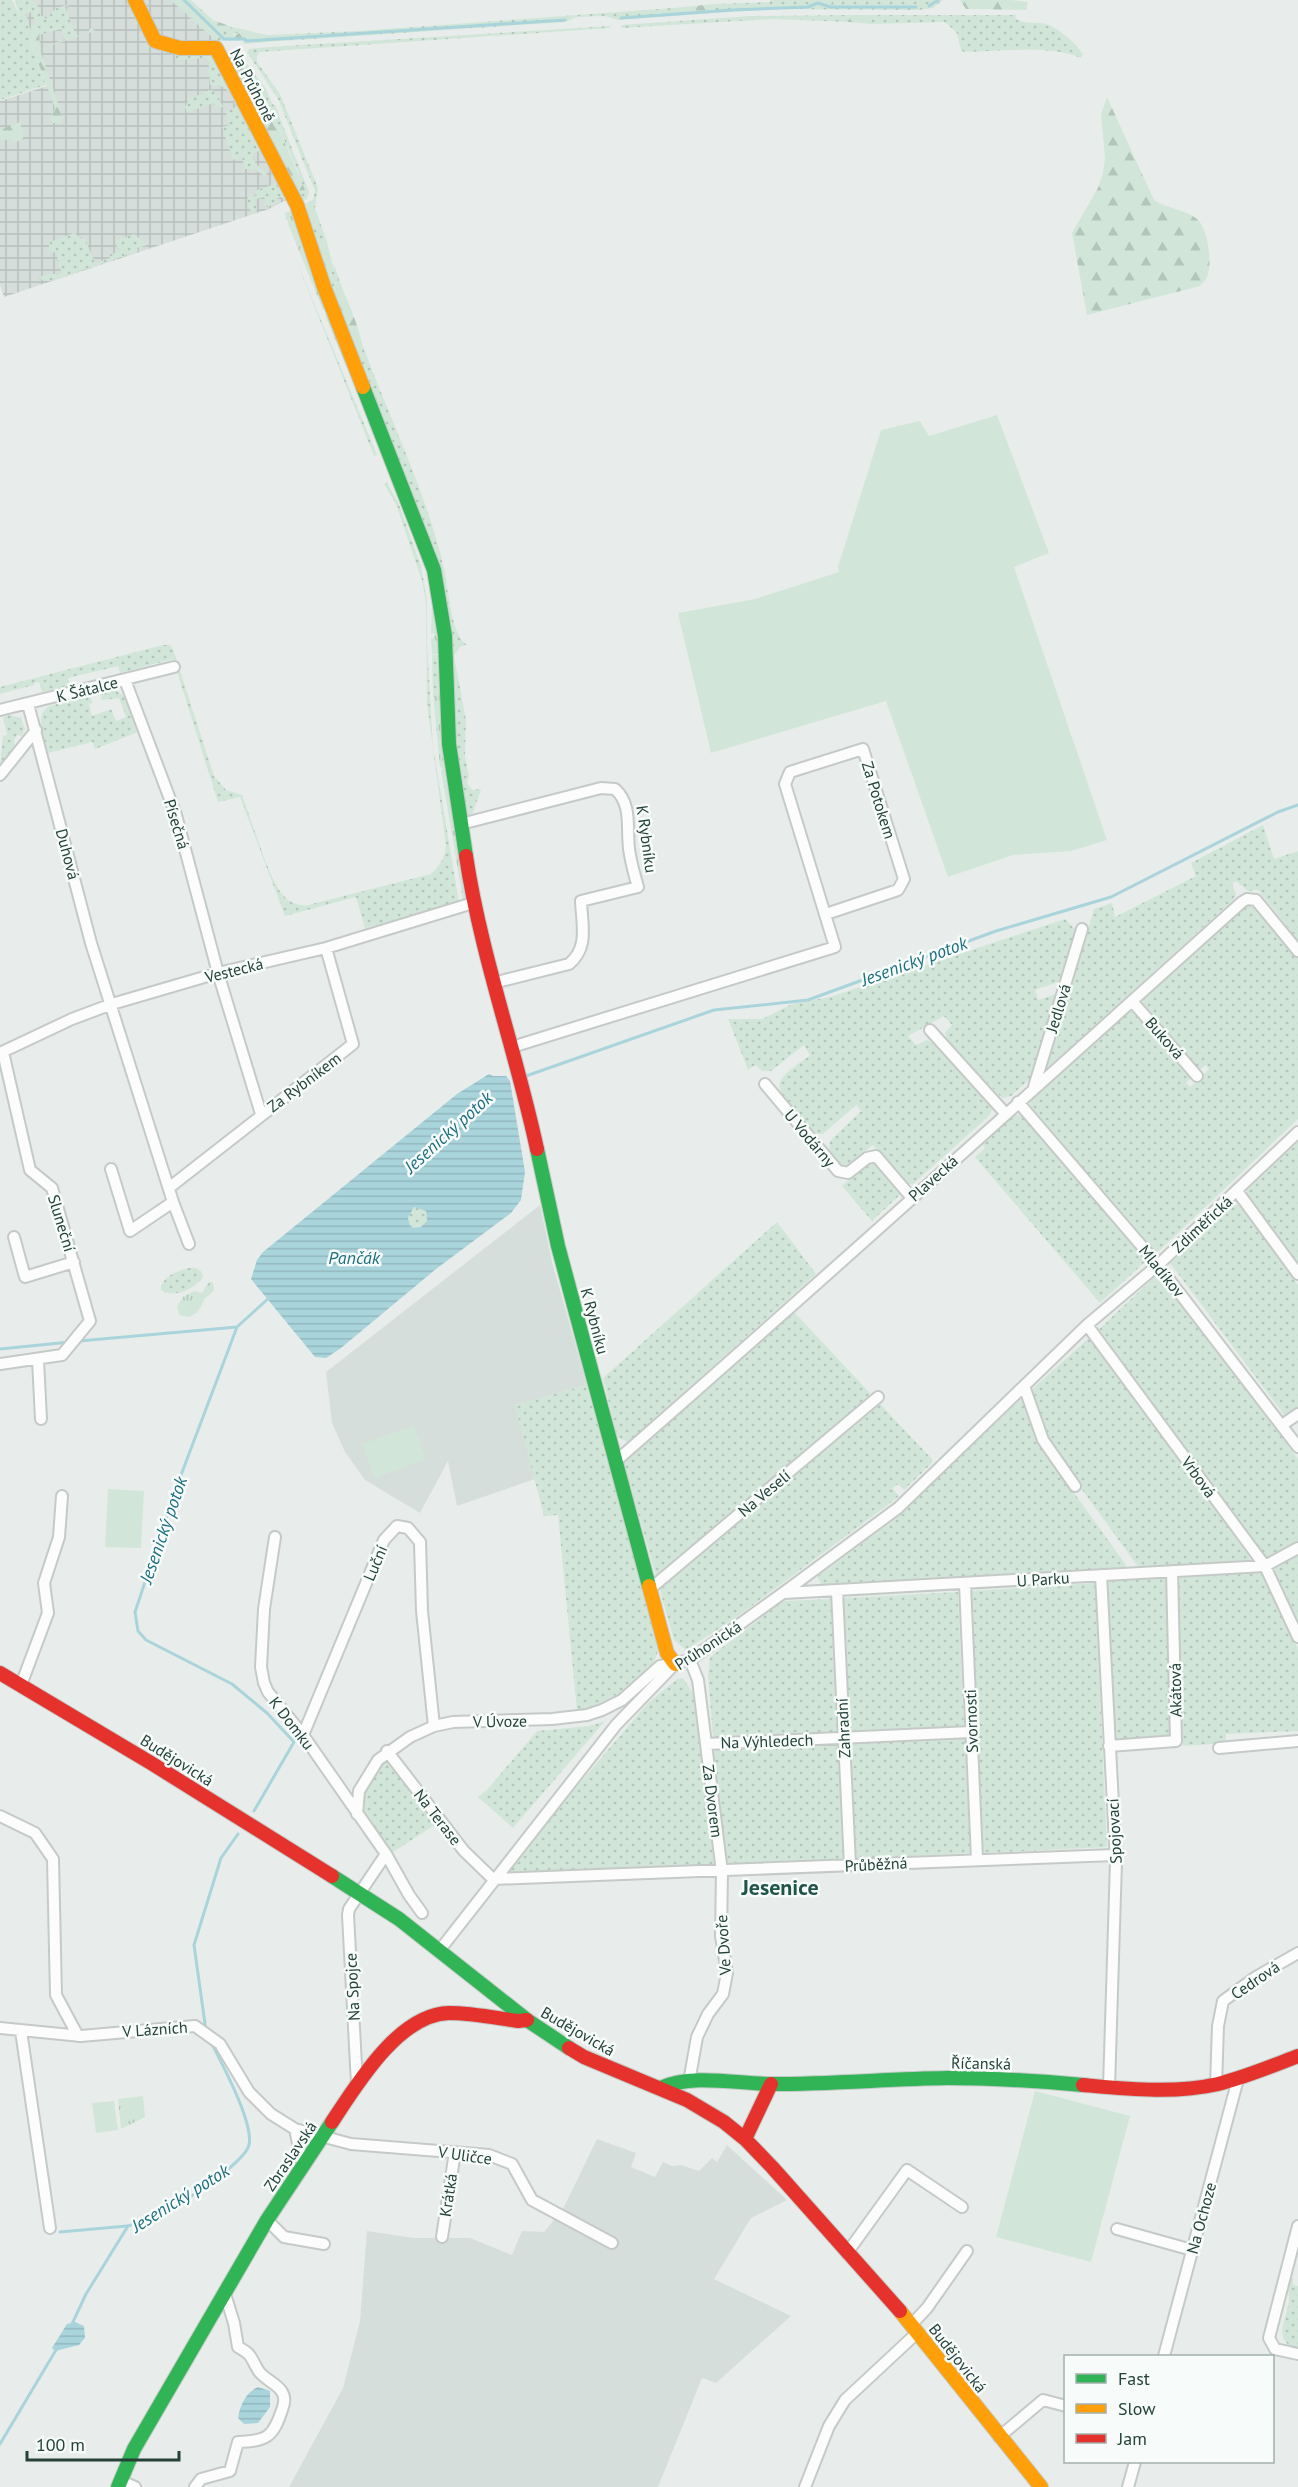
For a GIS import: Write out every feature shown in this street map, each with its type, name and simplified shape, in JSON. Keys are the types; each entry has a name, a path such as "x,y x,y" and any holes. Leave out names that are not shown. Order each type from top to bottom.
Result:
{"main road":[{"name":"Na Průhoně","path":"135,0 155,41 180,48 216,48 294,201"},
{"name":"K Rybníku","path":"294,201 324,287 434,570 445,636 449,744 473,903 493,983 523,1085 558,1246 667,1653 675,1664"},
{"name":"Budějovická","path":"0,1673 151,1762 361,1894 399,1919 527,2020 584,2057 660,2088 712,2114 745,2139 915,2328 999,2437 1041,2487"},
{"name":"Zbraslavská","path":"119,2484 134,2449 267,2220 357,2084 392,2042 419,2022 448,2013 527,2020"},
{"name":"Říčanská","path":"660,2088 669,2083 689,2082 771,2084 1003,2079 1152,2089 1216,2085 1298,2056"},
{"path":"745,2139 771,2084"}],"street":[{"name":"K Šátalce","path":"0,710 174,667"},
{"name":"Písečná","path":"125,680 176,815 218,973"},
{"name":"Duhová","path":"28,704 91,943 112,1004"},
{"path":"0,775 36,730"},
{"name":"Za Potokem","path":"512,1047 835,947 784,784 790,772 863,749 903,879 898,890 826,914"},
{"name":"K Rybníku","path":"460,824 601,788 615,789 624,797 628,817 629,854 638,887 581,902 584,943 579,956 569,963 493,983"},
{"name":"Plavecká","path":"616,1461 793,1307 1005,1113 1242,902 1252,899 1260,904 1298,951"},
{"name":"Vestecká","path":"2,1053 72,1019 112,1004 218,973 326,948 473,903"},
{"name":"Jedlová","path":"1034,1088 1082,929"},
{"name":"Za Rybníkem","path":"170,1187 353,1044 326,948"},
{"name":"Za Rybníkem","path":"218,973 261,1114"},
{"name":"Buková","path":"1132,1000 1197,1076"},
{"path":"112,1004 173,1202 189,1244"},
{"path":"930,1030 1005,1113"},
{"name":"Sluneční","path":"0,1364 62,1355 90,1321 52,1188 30,1170 2,1053"},
{"name":"U Vodárny","path":"765,1084 838,1171 848,1173 867,1158 876,1156 912,1198"},
{"name":"Mladíkov","path":"1018,1102 1158,1264 1298,1447"},
{"name":"Zdiměřická","path":"1024,1386 1087,1325 1158,1264 1298,1132"},
{"path":"111,1169 130,1231 173,1202"},
{"path":"1237,1191 1298,1274"},
{"name":"Sluneční","path":"14,1236 25,1277 74,1262"},
{"name":"Vrbová","path":"1087,1325 1265,1566 1298,1637"},
{"path":"38,1360 41,1419"},
{"path":"1024,1386 1043,1440 1075,1486"},
{"name":"Průhonická","path":"439,1951 616,1725 675,1664 690,1660 898,1508 1024,1386"},
{"name":"Na Veselí","path":"650,1589 878,1397"},
{"path":"1282,1425 1298,1414"},
{"path":"21,1685 48,1613 44,1583 59,1537 62,1497"},
{"name":"Luční","path":"303,1735 384,1540 397,1526 408,1528 420,1542 423,1611 434,1726"},
{"name":"K Domku","path":"275,1537 264,1609 261,1676 268,1692 303,1735 386,1854 409,1895 422,1912"},
{"name":"U Parku","path":"783,1593 1265,1566 1298,1548"},
{"name":"Akátová","path":"1109,1746 1176,1741 1172,1571"},
{"name":"Spojovací","path":"1101,1575 1115,1855 1109,2087"},
{"name":"Svornosti","path":"965,1584 977,1859"},
{"name":"Zahradní","path":"837,1591 850,1865"},
{"name":"Za Dvorem","path":"690,1660 698,1680 722,1872"},
{"name":"V Úvoze","path":"357,1814 357,1798 362,1784 378,1760 387,1751 410,1737 434,1726 453,1722 552,1719 587,1715 622,1700 661,1665 675,1664"},
{"name":"Na Výhledech","path":"706,1744 971,1732"},
{"path":"1219,1748 1298,1741"},
{"name":"Na Terase","path":"387,1751 464,1851 494,1879"},
{"path":"0,1816 35,1833 53,1859 56,1995 78,2036"},
{"path":"361,1894 386,1854"},
{"name":"Průběžná","path":"494,1879 722,1872 977,1859 1115,1855"},
{"name":"Ve Dvoře","path":"689,2082 697,2037 708,2014 723,1994 727,1973 721,1936 722,1872"},
{"name":"Na Spojce","path":"357,2084 348,1915 349,1909 361,1894"},
{"name":"Cedrová","path":"1216,2085 1218,2026 1222,2001 1256,1977 1298,1953"},
{"name":"V Lázních","path":"0,2028 78,2036 195,2026 220,2044 249,2092 271,2114 295,2129 324,2136"},
{"path":"21,2031 50,2228"},
{"name":"Na Ochoze","path":"1164,2355 1238,2079"},
{"path":"295,2129 303,2167"},
{"name":"V Uličce","path":"324,2136 351,2144 489,2155 512,2164 531,2200 612,2243"},
{"name":"Krátká","path":"442,2237 454,2152"},
{"path":"847,2253 907,2170 962,2207"},
{"path":"267,2220 284,2237 324,2244"},
{"path":"1298,2226 1269,2338 1275,2349 1298,2354"},
{"path":"1117,2229 1192,2250"},
{"path":"805,2487 829,2426 845,2400 915,2328 967,2251"},
{"path":"195,2487 201,2479 230,2470 238,2442 255,2441 269,2436 276,2428 285,2402 283,2393 259,2372 252,2355 238,2347 234,2323 225,2294"},
{"path":"999,2437 1043,2400 1064,2406"},
{"path":"1128,2487 1135,2463"},
{"name":"Zbraslavská","path":"119,2484 135,2487"}],"shaded area":[{"path":"16,0 177,0 218,38 216,48 292,197 269,209 4,297 0,285 0,101 47,86"},
{"path":"540,1205 552,1262 587,1385 516,1405 535,1479 457,1506 448,1461 420,1513 365,1480 345,1452 332,1423 326,1372"},
{"path":"597,2139 636,2153 631,2167 655,2177 663,2162 699,2171 712,2158 717,2162 727,2145 787,2200 751,2218 714,2279 791,2316 716,2383 702,2378 658,2487 289,2487 343,2388 360,2321 367,2231 414,2238 470,2238 512,2255 522,2231 544,2232 563,2209"}],"green space":[{"path":"0,0 12,0 18,12 15,0 31,0 37,4 41,15 46,19 55,9 75,2 65,7 75,33 79,36 89,32 91,28 95,31 40,49 65,39 61,29 39,35 39,29 31,12 26,14 31,32 29,38 46,85 0,100"},
{"path":"170,0 191,0 213,20 232,27 219,30 216,38"},
{"path":"770,0 809,0 809,4 836,4 836,0 943,0 933,8 918,10 780,9 714,13 715,4 770,2"},
{"path":"809,0 836,0 836,4 817,6 809,4"},
{"path":"960,0 1028,2 1026,10 966,9"},
{"path":"715,4 714,13 674,16 673,8"},
{"path":"673,8 674,16 618,20 605,16 577,17 565,22 267,42 267,35 358,31"},
{"path":"182,11 216,37 219,30 232,27 246,30 234,34 229,41 217,41"},
{"path":"850,15 849,22 773,19 622,28 621,25 751,16"},
{"path":"850,15 872,15 872,24 849,22"},
{"path":"872,15 1016,15 1015,18 1023,22 1054,27 1083,54 1081,58 1054,51 1039,50 964,52 961,50 957,33 945,22 872,24"},
{"path":"35,24 39,29 40,50 62,115 62,123 53,123 50,118 55,108 29,38 31,27"},
{"path":"610,26 610,28 260,52 257,62 280,94 318,188 315,208 307,205 306,217 301,206 313,200 315,191 278,99 247,52 249,49"},
{"path":"246,30 267,35 267,42 244,44 243,40 229,41 228,38"},
{"path":"233,49 241,56 243,65 268,103 305,190 296,192 226,54"},
{"path":"209,53 226,71 244,103 272,163 272,175 263,150 252,153 256,164 267,174 265,176 255,170 245,169 242,157 233,160 222,127 230,125 226,112 236,107 231,94 224,87 210,85 208,58 176,60 176,56"},
{"path":"241,56 275,105 309,192 307,199 300,201 296,192 299,174 268,103 243,65"},
{"path":"210,90 216,92 223,107 215,108 213,103 187,113 185,107 189,99"},
{"path":"1107,97 1154,200 1188,213 1201,223 1208,245 1209,268 1207,278 1200,286 1087,315 1072,233 1098,188 1103,173 1105,158 1101,114"},
{"path":"20,122 24,139 12,143 11,139 0,141 0,130"},
{"path":"275,184 279,190 278,184 287,199 285,201 281,197 276,199 277,203 267,207 264,197 254,200 257,210 252,212 248,203 250,193 253,196 256,195 254,191"},
{"path":"309,204 315,208 317,224 311,227 306,208"},
{"path":"315,208 327,242 318,241 316,245 323,268 330,275 334,270 334,264 339,279 336,281 335,295 346,330 358,355 362,354 360,338 417,481 444,568 457,632 467,644 460,647 454,656 466,720 465,756 469,776 467,783 472,790 481,789 473,813 466,817 461,805 457,782 451,720 447,628 440,583 401,472 318,262 308,224 311,227 317,224"},
{"path":"294,209 369,422 325,315 327,314 323,310 288,220 286,220 285,213"},
{"path":"74,233 86,241 95,263 119,252 115,241 134,234 147,245 137,248 138,251 51,281 39,279 44,274 62,274 57,259 58,254 48,250 50,242"},
{"path":"318,241 327,242 334,270 330,275 325,272 316,245"},
{"path":"294,255 377,455 374,456"},
{"path":"339,279 360,336 362,354 358,355 334,294 336,281"},
{"path":"997,415 1049,553 1014,567 1107,840 1071,851 1013,855 948,877 886,701 711,753 678,613 755,599 839,572 838,567 881,430 920,421 929,436"},
{"path":"387,483 398,502 421,566 427,600 433,746 459,903 365,928 356,897 285,916 240,797 218,802 173,659 120,673 118,666 68,678 69,686 42,692 39,682 0,694 0,687 170,645 214,776 226,790 242,795 272,876 286,898 294,903 308,905 431,874 442,861 446,846 427,703 426,604 423,584 396,504 384,484"},
{"path":"432,602 441,654 432,654 431,638 434,638 434,633 431,633"},
{"path":"441,654 442,695 433,695 432,655"},
{"path":"116,690 125,697 138,732 95,749 92,742 48,753 41,728 44,710 49,706 90,696 93,703 89,704 92,716 111,709 116,721 126,717 119,698 102,700 100,693"},
{"path":"433,695 442,695 466,899 463,900 441,770 443,770 440,766"},
{"path":"10,715 21,718 25,729 22,736 17,735 14,740 15,745 0,765 3,736 7,735 3,717"},
{"path":"1263,825 1274,859 1298,851 1298,940 1258,890 1248,891 1236,881 1232,884 1236,894 1233,900 1045,1070 1094,909 1112,903 1115,917 1196,876 1191,863"},
{"path":"1251,904 1257,907 1298,958 1298,1119 1159,1251 1155,1251 1032,1110 1030,1103 1032,1097 1125,1013 1132,1012 1138,1014 1190,1075 1186,1083 1190,1087 1209,1069 1206,1065 1197,1069 1144,1008 1145,995 1245,906"},
{"path":"1065,919 1077,931 1061,981 1035,990 1038,1000 1058,993 1032,1077 1011,1096 1003,1098 999,1095 947,1040 945,1032 952,1025 944,1016 908,1036 916,1045 927,1040 933,1043 990,1103 992,1109 990,1115 913,1184 907,1184 873,1145 847,1166 841,1165 829,1150 830,1141 861,1111 856,1105 823,1134 814,1134 790,1108 779,1086 787,1073 810,1055 804,1045 771,1071 762,1071 755,1065 748,1070 728,1019 762,1019 792,1004 830,997"},
{"path":"1011,1116 1024,1117 1147,1260 1100,1303 975,1157 985,1148 981,1143"},
{"path":"1298,1142 1298,1266 1247,1196 1247,1190"},
{"path":"868,1163 876,1164 902,1193 872,1221 842,1186"},
{"path":"1232,1205 1239,1205 1298,1285 1298,1407 1285,1416 1170,1263"},
{"path":"415,1206 426,1211 427,1221 422,1227 411,1228 408,1218"},
{"path":"777,1222 816,1274 628,1442 617,1437 603,1378"},
{"path":"189,1268 196,1268 202,1272 203,1277 190,1289 178,1293 166,1293 161,1290 163,1282 169,1276"},
{"path":"1159,1273 1298,1459 1298,1541 1265,1560 1099,1329"},
{"path":"213,1282 214,1290 196,1313 188,1317 179,1315 177,1306 184,1296 194,1291 202,1293 208,1283"},
{"path":"794,1312 871,1394 656,1576 624,1463"},
{"path":"1090,1337 1250,1558 1248,1561 1139,1568 1049,1444 1030,1391"},
{"path":"587,1385 658,1649 655,1660 638,1680 613,1697 577,1711 558,1515 544,1516 515,1405"},
{"path":"1023,1397 1041,1447 1126,1565 1125,1569 823,1587 817,1577 899,1516"},
{"path":"877,1404 881,1405 932,1459 932,1463 904,1490 898,1484 892,1488 899,1496 889,1504 734,1619 686,1650 674,1640 660,1591 662,1587"},
{"path":"414,1426 426,1459 374,1478 362,1444"},
{"path":"108,1489 144,1491 141,1548 105,1547"},
{"path":"1298,1555 1298,1622 1274,1569"},
{"path":"1263,1573 1298,1649 1298,1731 1226,1734 1226,1743 1183,1746 1177,1577"},
{"path":"1169,1577 1171,1737 1115,1741 1108,1581"},
{"path":"1095,1583 1107,1847 983,1853 970,1591"},
{"path":"958,1592 964,1726 849,1731 843,1598"},
{"path":"831,1599 837,1732 713,1738 708,1675 710,1657 783,1601"},
{"path":"683,1678 694,1695 715,1865 510,1874 507,1869 647,1704 677,1679"},
{"path":"605,1721 513,1828 478,1797 487,1790 537,1731 589,1726"},
{"path":"965,1738 970,1853 855,1859 850,1743"},
{"path":"838,1744 843,1860 725,1864 713,1750"},
{"path":"388,1760 438,1823 390,1854 371,1826 363,1799 372,1777"},
{"path":"1035,2091 1130,2116 1091,2262 996,2237"},
{"path":"143,2096 145,2117 121,2129 118,2099"},
{"path":"114,2101 118,2130 96,2133 92,2103"},
{"path":"1293,2278 1293,2285 1298,2286 1298,2349 1289,2345 1282,2334 1289,2298 1288,2282"}],"water":[{"name":"Pančák","path":"489,1074 506,1076 510,1081 525,1172 521,1200 511,1213 436,1269 341,1348 326,1358 315,1357 251,1279 257,1260 263,1252 457,1094","holes":["414,1207 426,1211 427,1221 421,1227 411,1228 408,1218"]},
{"path":"75,2322 84,2326 85,2338 79,2345 55,2351 52,2348 67,2324"},
{"path":"258,2387 270,2391 270,2407 258,2423 244,2424 238,2418 240,2408 247,2396"}],"waterway":[{"path":"184,0 224,39 245,39 246,41 565,20"},
{"path":"929,6 938,0"},
{"path":"621,18 808,7 818,3 830,7 916,7"},
{"name":"Jesenický potok","path":"526,1076 714,1010 808,1000 996,931 1111,897 1278,812 1298,805"},
{"name":"Jesenický potok","path":"254,1811 294,1742 267,1713 232,1684 146,1640 138,1631 135,1612 178,1483 237,1327 270,1297"},
{"path":"79,1341 237,1327"},
{"path":"0,1349 70,1342"},
{"name":"Jesenický potok","path":"206,2031 194,1945 221,1858 238,1834"},
{"name":"Jesenický potok","path":"72,2324 86,2294 128,2226 155,2217 192,2196 235,2163 249,2145 247,2123 242,2109 211,2042"},
{"path":"60,2232 127,2226"},
{"name":"Jesenický potok","path":"0,2444 56,2350"}],"traffic: fast":[{"path":"363,387 434,570 445,636 449,744 466,856"},
{"path":"537,1149 558,1246 649,1586"},
{"path":"332,1876 399,1919 527,2020 569,2048"},
{"path":"660,2088 701,2080 773,2084 947,2078 1083,2085"},
{"path":"118,2487 134,2449 267,2220 332,2122"}],"traffic: slow":[{"path":"135,0 155,41 180,48 216,48 297,205 324,287 363,387"},
{"path":"649,1586 667,1653 675,1664"},
{"path":"900,2311 1041,2487"}],"traffic: jam":[{"path":"466,856 480,930 537,1149"},
{"path":"0,1673 151,1763 332,1876"},
{"path":"332,2122 381,2054 413,2025 431,2016 449,2013 518,2021 527,2020"},
{"path":"569,2048 584,2057 687,2100 724,2122 745,2139 772,2167 900,2311"},
{"path":"1083,2085 1151,2090 1202,2087 1239,2078 1298,2056"},
{"path":"745,2139 771,2084"}],"district":[{"name":"Jesenice","path":"780,1887"}]}
